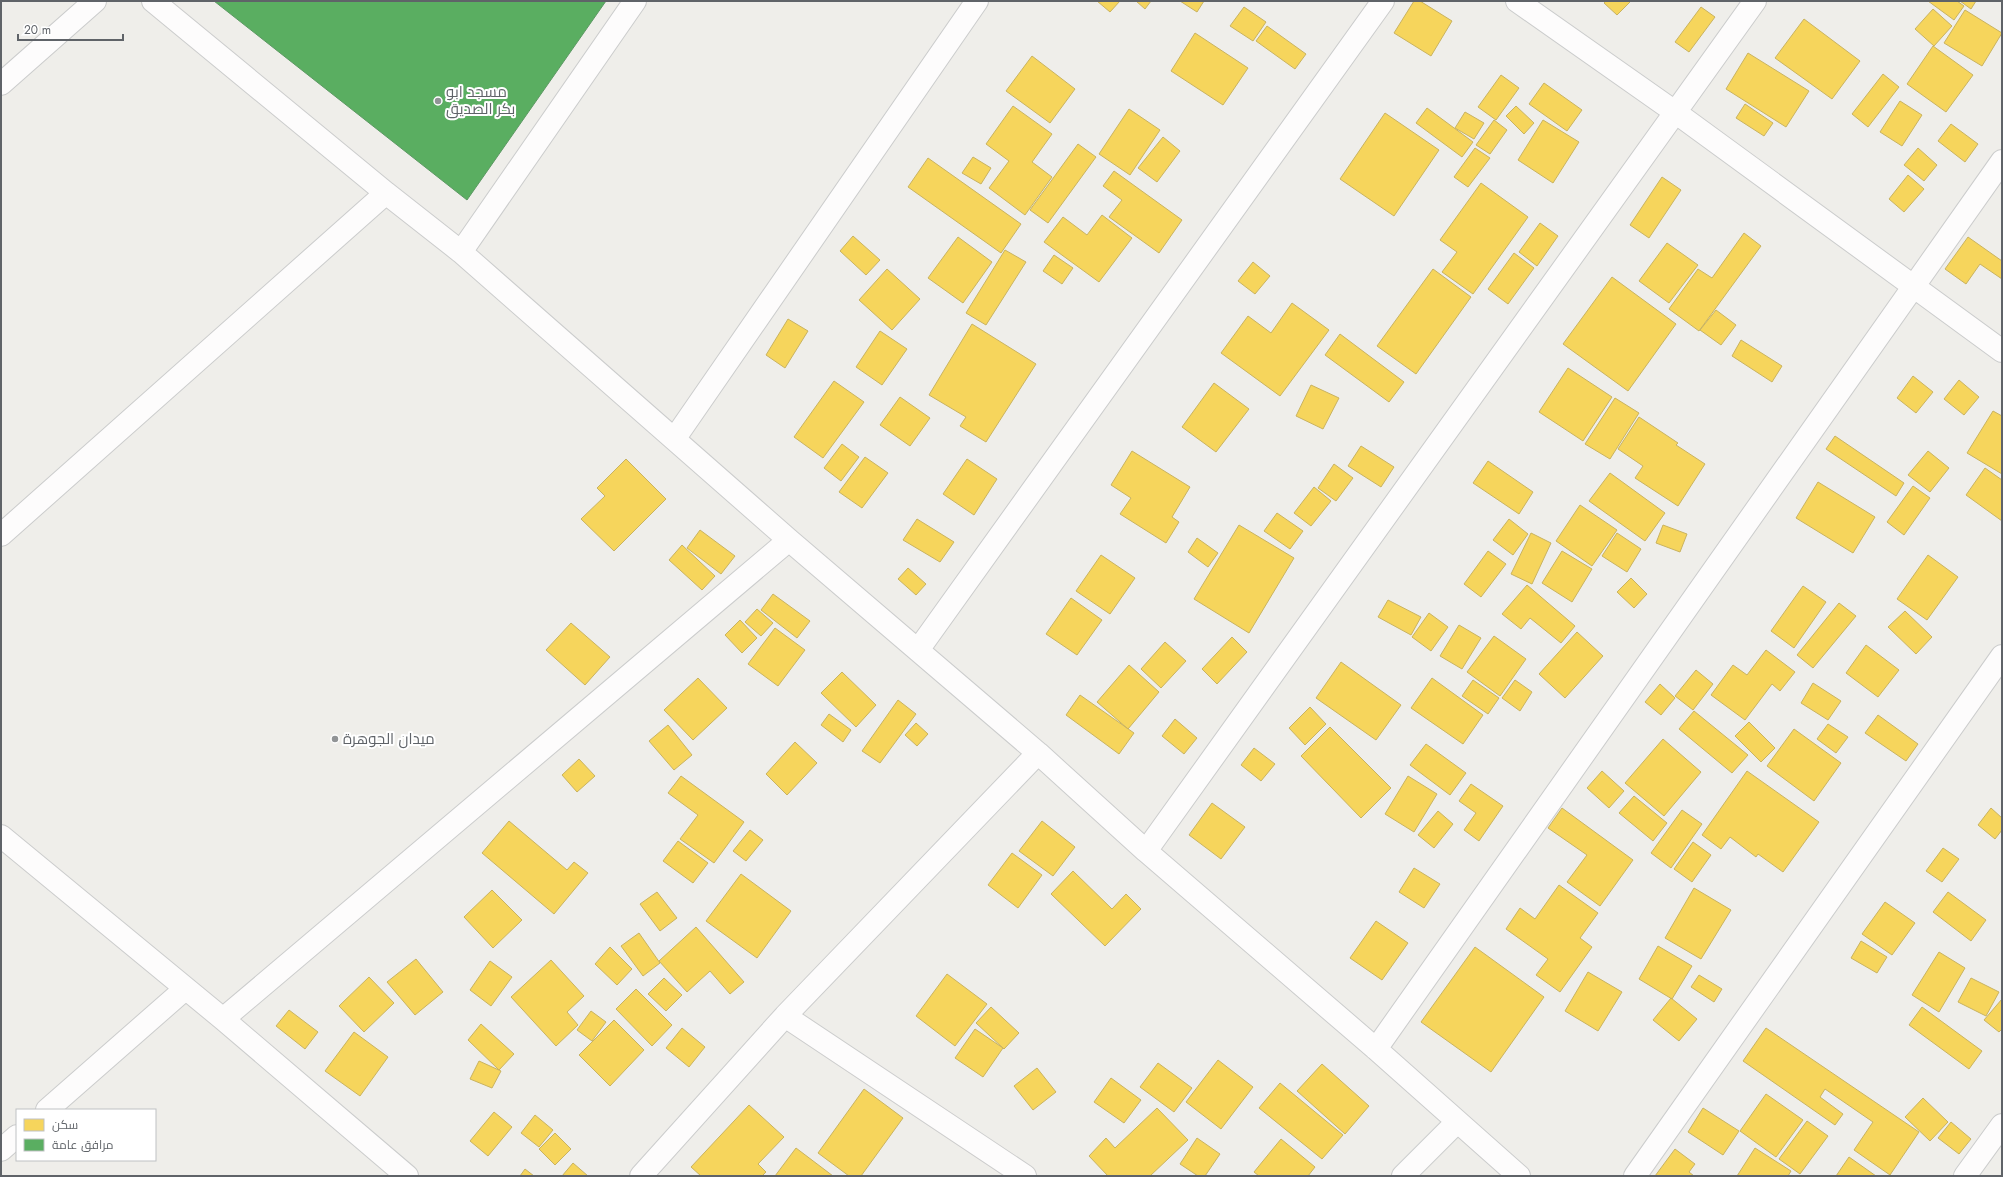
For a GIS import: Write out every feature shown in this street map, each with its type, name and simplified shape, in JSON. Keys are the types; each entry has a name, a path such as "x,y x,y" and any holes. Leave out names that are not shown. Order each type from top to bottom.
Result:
{"street":[{"path":"1,84 95,1"},
{"path":"154,1 386,193 461,252 675,438 789,540 1038,753 1146,851 1376,1049 1519,1176"},
{"path":"461,252 636,1"},
{"path":"675,438 977,1"},
{"path":"918,650 1383,1"},
{"path":"1517,1 1675,112 2002,351"},
{"path":"1146,851 1755,1"},
{"path":"1376,1049 2002,162"},
{"path":"1,535 386,193"},
{"path":"223,1019 789,540"},
{"path":"1635,1176 2002,656"},
{"path":"641,1176 785,1016 1038,753"},
{"path":"1,836 223,1019 407,1176"},
{"path":"48,1109 185,989"},
{"path":"785,1016 1025,1176"},
{"path":"1403,1176 1457,1122"},
{"path":"1965,1176 2002,1125"},
{"path":"1,1150 16,1137"}],"building: سكن":[{"path":"1097,1 1120,1 1110,12"},
{"path":"1136,1 1151,1 1145,9"},
{"path":"1180,1 1204,1 1197,12"},
{"path":"1414,1 1420,1 1452,21 1431,56 1394,33"},
{"path":"1606,1 1631,1 1617,15 1604,3"},
{"path":"1928,1 1957,1 1964,6 1954,20"},
{"path":"1960,1 1976,1 1971,9"},
{"path":"1244,7 1266,22 1253,41 1230,26"},
{"path":"1701,7 1715,17 1689,52 1675,42"},
{"path":"1933,9 1952,26 1934,46 1915,29"},
{"path":"1965,10 2002,33 1982,66 1944,43"},
{"path":"1804,19 1860,61 1832,99 1775,58"},
{"path":"1267,26 1306,54 1295,69 1256,41"},
{"path":"1195,33 1248,68 1223,105 1171,71"},
{"path":"1933,46 1973,75 1946,112 1907,84"},
{"path":"1748,53 1809,91 1786,127 1726,89"},
{"path":"1032,56 1075,89 1050,123 1006,91"},
{"path":"1883,74 1899,87 1868,127 1852,114"},
{"path":"1501,75 1519,88 1496,120 1478,107"},
{"path":"1544,83 1582,110 1567,131 1529,104"},
{"path":"1900,101 1922,115 1902,146 1880,132"},
{"path":"1745,104 1773,123 1764,136 1736,118"},
{"path":"1013,106 1052,134 1032,162 1052,177 1025,215 989,188 1009,161 986,144"},
{"path":"1516,106 1534,123 1524,134 1506,116"},
{"path":"1427,108 1473,142 1462,157 1416,123"},
{"path":"1129,109 1160,130 1130,175 1099,154"},
{"path":"1465,112 1484,123 1474,139 1455,128"},
{"path":"1385,113 1439,150 1394,216 1340,179"},
{"path":"1494,120 1507,130 1490,154 1476,145"},
{"path":"1543,120 1579,142 1553,183 1518,160"},
{"path":"1951,124 1978,144 1965,162 1938,141"},
{"path":"1163,137 1180,151 1157,182 1138,168"},
{"path":"1078,144 1096,157 1048,223 1030,210"},
{"path":"1475,148 1490,158 1468,187 1454,177"},
{"path":"1918,148 1937,165 1924,181 1904,165"},
{"path":"973,157 991,168 981,184 962,173"},
{"path":"928,158 1021,224 1001,253 908,187"},
{"path":"1114,171 1182,220 1159,253 1109,217 1122,200 1103,186"},
{"path":"1908,175 1924,189 1904,212 1889,199"},
{"path":"1662,177 1681,190 1649,238 1630,225"},
{"path":"1481,183 1528,217 1473,294 1442,272 1457,252 1440,240"},
{"path":"1102,215 1132,238 1099,282 1044,242 1063,217 1087,235"},
{"path":"1540,223 1558,236 1537,266 1519,252"},
{"path":"1744,233 1761,246 1699,331 1669,309 1698,269 1712,278"},
{"path":"853,236 880,260 866,275 840,251"},
{"path":"958,237 992,262 963,303 928,278"},
{"path":"1968,237 2002,261 2002,279 1980,264 1966,284 1945,269"},
{"path":"1667,243 1698,265 1669,303 1639,281"},
{"path":"1005,250 1026,262 986,325 966,313"},
{"path":"1514,253 1534,268 1508,304 1488,289"},
{"path":"1054,255 1073,268 1062,284 1043,271"},
{"path":"1253,262 1270,276 1255,294 1238,281"},
{"path":"887,269 920,299 892,330 859,300"},
{"path":"1433,269 1471,297 1416,374 1377,346"},
{"path":"1612,277 1676,324 1628,391 1563,344"},
{"path":"1292,303 1329,330 1280,396 1221,353 1248,316 1271,333"},
{"path":"1716,310 1736,325 1721,345 1700,330"},
{"path":"788,319 808,331 785,368 766,355"},
{"path":"972,324 1036,364 986,442 960,426 966,417 929,395"},
{"path":"880,331 907,349 882,385 856,367"},
{"path":"1340,334 1404,382 1389,402 1325,355"},
{"path":"1741,340 1782,366 1772,382 1732,356"},
{"path":"1568,368 1612,397 1583,441 1539,412"},
{"path":"1913,376 1933,392 1916,413 1897,398"},
{"path":"1959,380 1979,397 1964,415 1944,399"},
{"path":"834,381 864,402 823,458 794,437"},
{"path":"1214,383 1249,409 1216,452 1182,427"},
{"path":"1311,385 1339,398 1323,429 1296,416"},
{"path":"900,397 930,418 910,446 880,425"},
{"path":"1615,398 1639,413 1610,459 1585,444"},
{"path":"1993,411 2002,416 2002,474 1967,453"},
{"path":"1639,417 1678,443 1676,445 1705,464 1678,506 1635,478 1643,466 1618,449"},
{"path":"1835,436 1904,483 1896,496 1826,449"},
{"path":"842,444 859,457 841,481 824,468"},
{"path":"1361,446 1394,467 1381,487 1348,466"},
{"path":"1132,451 1190,487 1172,517 1179,522 1166,543 1120,514 1131,498 1111,485"},
{"path":"1928,451 1949,468 1930,492 1908,475"},
{"path":"865,457 888,473 862,508 839,492"},
{"path":"626,459 666,499 614,551 581,519 605,496 597,488"},
{"path":"967,459 997,479 974,515 943,494"},
{"path":"1488,461 1533,492 1519,514 1473,483"},
{"path":"1334,464 1353,478 1336,501 1318,488"},
{"path":"1985,468 2002,480 2002,521 1966,495"},
{"path":"1610,473 1665,513 1645,541 1589,501"},
{"path":"1818,482 1875,517 1853,553 1796,518"},
{"path":"1913,486 1930,498 1904,535 1887,522"},
{"path":"1314,487 1331,501 1311,526 1294,513"},
{"path":"1580,505 1617,530 1592,566 1556,541"},
{"path":"1277,513 1303,531 1290,549 1264,531"},
{"path":"917,519 954,542 940,562 903,540"},
{"path":"1509,519 1528,534 1513,555 1493,540"},
{"path":"1239,525 1294,558 1249,633 1194,599"},
{"path":"1663,525 1687,534 1680,552 1656,543"},
{"path":"700,530 735,556 721,574 687,548"},
{"path":"1531,533 1551,543 1532,584 1511,574"},
{"path":"1617,533 1641,549 1627,572 1602,556"},
{"path":"1197,538 1218,553 1208,567 1188,552"},
{"path":"682,545 715,576 702,590 669,560"},
{"path":"1488,551 1506,564 1481,597 1464,584"},
{"path":"1562,551 1592,569 1572,602 1542,583"},
{"path":"1101,555 1135,578 1110,614 1076,591"},
{"path":"1928,555 1958,577 1927,620 1897,599"},
{"path":"908,568 926,584 916,595 898,579"},
{"path":"1631,578 1647,594 1634,608 1617,592"},
{"path":"1527,585 1575,626 1561,643 1530,618 1521,629 1502,614"},
{"path":"1803,586 1826,602 1794,648 1771,631"},
{"path":"773,594 810,621 797,638 761,610"},
{"path":"1071,598 1102,620 1077,655 1046,634"},
{"path":"1388,600 1421,617 1411,635 1378,617"},
{"path":"1839,603 1856,616 1813,668 1797,655"},
{"path":"757,609 773,623 761,636 745,622"},
{"path":"1905,611 1932,637 1916,654 1888,627"},
{"path":"1429,613 1448,627 1431,651 1412,637"},
{"path":"740,620 757,638 742,653 725,635"},
{"path":"571,623 610,657 585,685 546,650"},
{"path":"1459,625 1481,638 1462,669 1440,656"},
{"path":"775,628 805,650 778,686 748,664"},
{"path":"1577,632 1603,656 1565,698 1539,674"},
{"path":"1494,636 1526,659 1500,696 1467,672"},
{"path":"1232,637 1247,652 1217,684 1202,669"},
{"path":"1165,642 1186,661 1161,688 1141,669"},
{"path":"1866,645 1899,670 1878,697 1846,673"},
{"path":"1766,650 1795,672 1780,691 1772,684 1745,720 1711,695 1733,665 1747,675"},
{"path":"1341,662 1401,705 1376,740 1316,698"},
{"path":"1129,665 1159,692 1128,729 1097,702"},
{"path":"1696,670 1713,684 1693,710 1675,696"},
{"path":"842,672 876,705 856,727 821,693"},
{"path":"698,678 727,708 693,740 664,710"},
{"path":"1432,678 1483,715 1463,744 1411,708"},
{"path":"1473,680 1499,698 1488,714 1462,696"},
{"path":"1515,680 1532,692 1520,711 1502,698"},
{"path":"1813,683 1841,701 1828,720 1801,703"},
{"path":"1660,684 1675,698 1661,715 1645,702"},
{"path":"1080,695 1134,733 1119,754 1066,715"},
{"path":"898,700 916,714 880,763 862,751"},
{"path":"1310,707 1326,724 1305,745 1289,728"},
{"path":"1694,711 1748,755 1732,773 1679,729"},
{"path":"829,714 851,730 843,742 821,725"},
{"path":"1878,715 1918,744 1906,761 1865,733"},
{"path":"1175,719 1197,738 1184,754 1162,736"},
{"path":"1749,722 1775,748 1761,762 1735,736"},
{"path":"916,723 928,734 917,746 905,735"},
{"path":"1828,724 1848,737 1836,753 1817,739"},
{"path":"668,725 692,755 674,770 649,741"},
{"path":"1330,727 1391,788 1361,818 1301,756"},
{"path":"1794,729 1841,763 1814,801 1767,766"},
{"path":"1663,739 1701,772 1664,816 1625,783"},
{"path":"795,742 817,763 787,795 766,774"},
{"path":"1426,744 1466,773 1450,795 1410,765"},
{"path":"1254,748 1275,764 1261,781 1241,765"},
{"path":"579,759 595,776 577,792 562,775"},
{"path":"1602,771 1624,791 1609,808 1587,788"},
{"path":"1747,771 1819,822 1783,872 1758,854 1756,857 1730,837 1721,849 1702,835"},
{"path":"681,776 744,822 714,863 680,839 698,815 668,793"},
{"path":"1408,776 1437,794 1414,832 1385,814"},
{"path":"1471,784 1503,806 1479,841 1464,830 1476,813 1459,801"},
{"path":"1634,796 1667,823 1653,841 1619,813"},
{"path":"1212,803 1245,827 1221,859 1189,835"},
{"path":"1562,808 1633,860 1600,906 1567,882 1587,855 1548,828"},
{"path":"1991,808 2002,818 2002,830 1995,839 1978,825"},
{"path":"1682,810 1702,824 1671,868 1651,853"},
{"path":"1438,811 1453,824 1434,848 1418,835"},
{"path":"509,821 567,870 574,862 588,873 554,914 482,853"},
{"path":"1042,821 1075,847 1053,876 1019,851"},
{"path":"750,830 763,840 746,861 733,851"},
{"path":"678,841 708,863 693,883 663,861"},
{"path":"1693,842 1711,855 1692,882 1674,869"},
{"path":"1943,848 1959,859 1942,882 1926,871"},
{"path":"1012,853 1042,875 1018,908 988,885"},
{"path":"1414,868 1440,884 1424,908 1399,892"},
{"path":"1073,871 1112,909 1126,894 1141,909 1105,946 1051,894"},
{"path":"741,874 791,911 757,958 706,921"},
{"path":"1559,885 1598,913 1580,938 1592,947 1560,992 1536,975 1548,959 1506,929 1520,908 1535,919"},
{"path":"1694,888 1731,910 1701,959 1665,938"},
{"path":"492,890 522,920 493,948 464,917"},
{"path":"657,892 677,918 660,931 640,904"},
{"path":"1948,892 1986,920 1971,941 1933,912"},
{"path":"1885,902 1915,923 1892,955 1862,934"},
{"path":"1376,921 1408,943 1382,980 1350,958"},
{"path":"696,927 744,982 730,994 710,971 687,992 659,961"},
{"path":"639,933 660,963 643,976 621,946"},
{"path":"1861,941 1887,957 1877,973 1851,958"},
{"path":"1658,946 1692,966 1672,999 1639,979"},
{"path":"610,947 632,969 617,985 595,964"},
{"path":"1475,947 1544,997 1491,1072 1421,1022"},
{"path":"1939,952 1965,968 1939,1012 1912,995"},
{"path":"416,959 443,992 415,1015 387,982"},
{"path":"551,960 584,996 567,1012 578,1025 556,1046 511,997"},
{"path":"490,961 512,977 491,1006 470,990"},
{"path":"1588,972 1622,992 1598,1031 1565,1011"},
{"path":"947,974 987,1004 955,1046 916,1016"},
{"path":"1699,975 1722,989 1714,1002 1691,987"},
{"path":"369,977 394,1003 364,1032 339,1006"},
{"path":"664,978 682,995 666,1011 648,994"},
{"path":"1971,978 1999,992 1986,1016 1958,1002"},
{"path":"636,989 672,1025 652,1046 616,1009"},
{"path":"1671,998 1697,1019 1679,1041 1653,1020"},
{"path":"2002,999 2002,1029 1999,1032 1984,1020"},
{"path":"991,1007 1019,1033 1004,1049 976,1023"},
{"path":"1922,1007 1982,1051 1969,1069 1909,1025"},
{"path":"289,1010 318,1032 305,1049 276,1026"},
{"path":"591,1011 606,1022 592,1041 577,1030"},
{"path":"614,1020 644,1050 610,1086 579,1055"},
{"path":"481,1024 514,1054 499,1070 468,1040"},
{"path":"682,1028 705,1047 689,1067 666,1048"},
{"path":"1766,1028 1919,1132 1890,1175 1854,1150 1873,1122 1825,1089 1820,1097 1843,1114 1835,1125 1743,1061"},
{"path":"975,1029 1003,1048 983,1077 955,1058"},
{"path":"354,1032 388,1057 360,1096 325,1071"},
{"path":"1218,1060 1253,1087 1221,1129 1186,1102"},
{"path":"479,1061 501,1071 492,1088 470,1079"},
{"path":"1158,1063 1192,1088 1174,1112 1140,1087"},
{"path":"1322,1064 1369,1106 1345,1134 1297,1091"},
{"path":"1037,1068 1056,1092 1033,1110 1014,1086"},
{"path":"1111,1078 1141,1100 1124,1123 1094,1102"},
{"path":"1280,1083 1343,1135 1322,1159 1259,1108"},
{"path":"864,1089 903,1118 861,1176 849,1176 818,1153"},
{"path":"1766,1094 1803,1120 1776,1157 1740,1131"},
{"path":"1923,1098 1948,1122 1930,1141 1905,1117"},
{"path":"749,1105 784,1137 758,1164 766,1172 762,1176 701,1176 691,1167"},
{"path":"1157,1108 1188,1140 1150,1176 1108,1176 1089,1156 1106,1138 1115,1148"},
{"path":"1703,1108 1739,1131 1723,1155 1688,1132"},
{"path":"494,1112 512,1127 488,1156 470,1141"},
{"path":"535,1115 553,1130 539,1147 521,1133"},
{"path":"1807,1121 1828,1136 1800,1174 1779,1159"},
{"path":"1951,1122 1971,1139 1959,1154 1938,1138"},
{"path":"555,1133 571,1149 555,1165 539,1149"},
{"path":"1197,1138 1220,1154 1205,1176 1198,1176 1180,1164"},
{"path":"1281,1139 1315,1167 1308,1176 1259,1176 1254,1172"},
{"path":"796,1148 833,1176 775,1176"},
{"path":"1755,1148 1791,1171 1788,1176 1737,1176"},
{"path":"1675,1149 1695,1164 1689,1172 1694,1176 1655,1176"},
{"path":"1849,1157 1876,1176 1836,1176"},
{"path":"573,1163 588,1176 562,1176"},
{"path":"525,1169 534,1176 520,1176"}],"building: مرافق عامة":[{"name":"مسجد ابو بكر الصديق","path":"214,1 606,1 467,200"}],"place":[{"name":"مسجد ابو بكر الصديق","path":"438,101"},
{"name":"ميدان الجوهرة","path":"335,739"}]}
